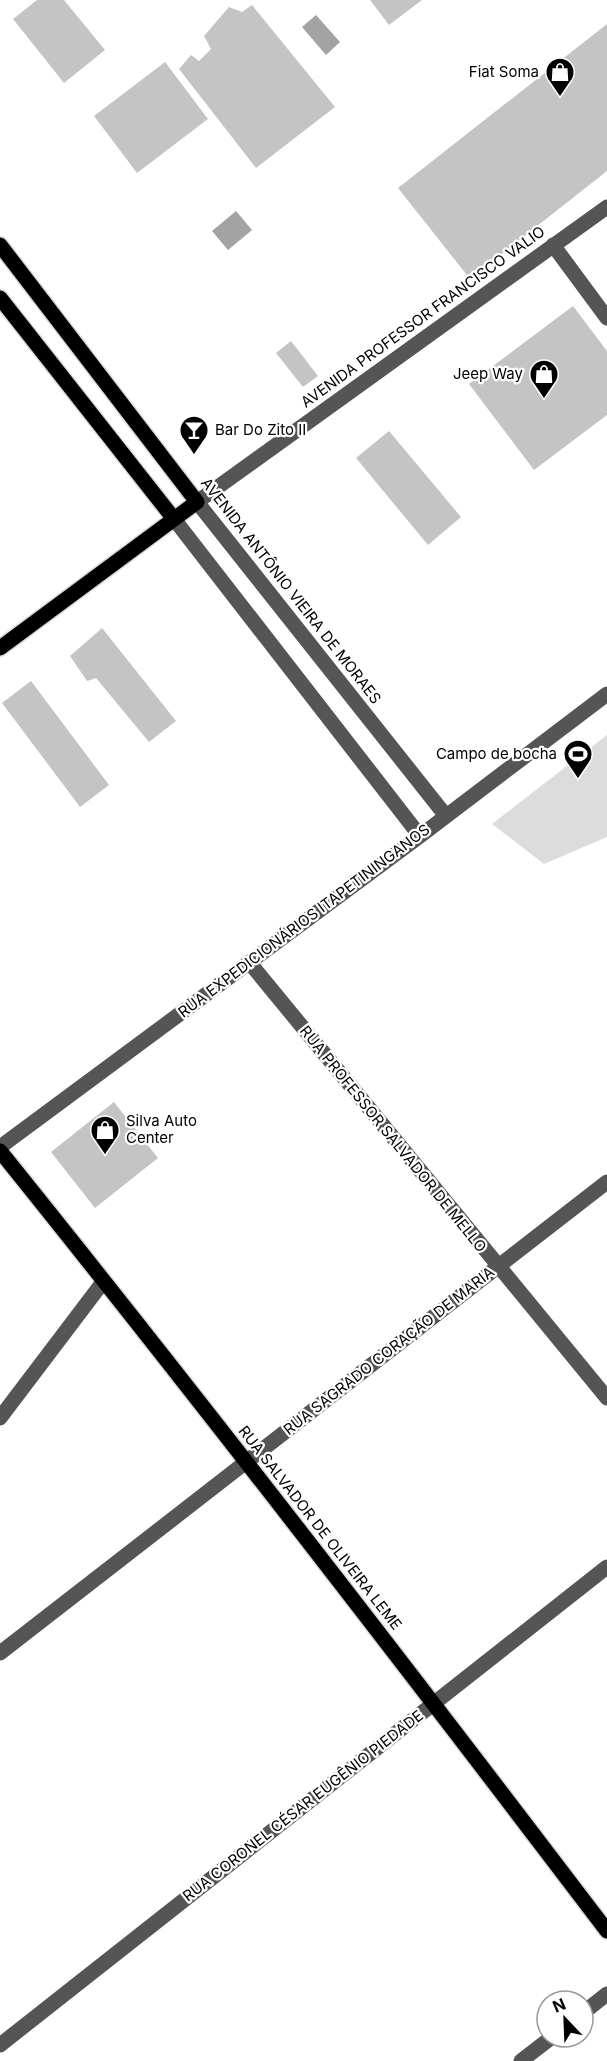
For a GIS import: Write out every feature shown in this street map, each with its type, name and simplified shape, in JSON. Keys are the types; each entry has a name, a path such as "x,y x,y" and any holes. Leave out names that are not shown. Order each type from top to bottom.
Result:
{"main road":[{"name":"AVENIDA ANTÔNIO VIEIRA DE MORAES","path":"0,245 197,502"},
{"path":"0,298 174,519"},
{"name":"AVENIDA PROFESSOR FRANCISCO VALIO","path":"0,648 197,502"},
{"name":"RUA SALVADOR DE OLIVEIRA LEME","path":"0,1151 246,1461 607,1931"}],"street":[{"name":"AVENIDA PROFESSOR FRANCISCO VALIO","path":"197,502 607,207"},
{"path":"553,245 607,318"},
{"name":"AVENIDA ANTÔNIO VIEIRA DE MORAES","path":"197,502 446,816"},
{"path":"174,519 420,836"},
{"name":"RUA EXPEDICIONÁRIOS ITAPETININGANOS","path":"0,1147 420,836 607,694"},
{"name":"RUA PROFESSOR SALVADOR DE MELLO","path":"249,962 607,1398"},
{"name":"RUA SAGRADO CORAÇÃO DE MARIA","path":"0,1653 607,1182"},
{"path":"0,1418 103,1281"},
{"name":"RUA CORONEL CÉSAR EUGÊNIO PIEDADE","path":"0,2045 607,1567"},
{"path":"595,2004 607,1994"},
{"path":"521,2061 536,2049"}],"shaded area":[{"path":"316,15 340,42 326,55 302,27"},
{"path":"236,211 252,230 228,250 212,231"},
{"name":"Campo de bocha","path":"607,735 607,837 544,864 492,824"}],"building":[{"path":"37,0 64,0 105,50 64,83 13,19"},
{"path":"370,0 422,0 389,25"},
{"path":"252,5 335,107 256,168 179,69 191,55 199,61 211,49 204,36 229,7 242,12"},
{"name":"Fiat Soma","path":"607,24 607,171 470,279 398,188"},
{"path":"165,62 208,119 137,173 94,116"},
{"name":"Jeep Way","path":"573,306 607,351 607,415 534,470 469,384"},
{"path":"291,341 318,376 303,387 276,353"},
{"path":"389,431 461,517 428,545 356,458"},
{"path":"102,628 176,721 149,742 96,678 87,681 70,656"},
{"path":"31,681 109,785 80,807 2,703"},
{"name":"Silva Auto Center","path":"114,1102 158,1158 95,1208 51,1152"}],"place":[{"name":"Fiat Soma","path":"560,98"},
{"name":"Jeep Way","path":"544,400"},
{"name":"Bar Do Zito II","path":"194,456"},
{"name":"Campo de bocha","path":"578,780"},
{"name":"Silva Auto Center","path":"105,1156"}]}
